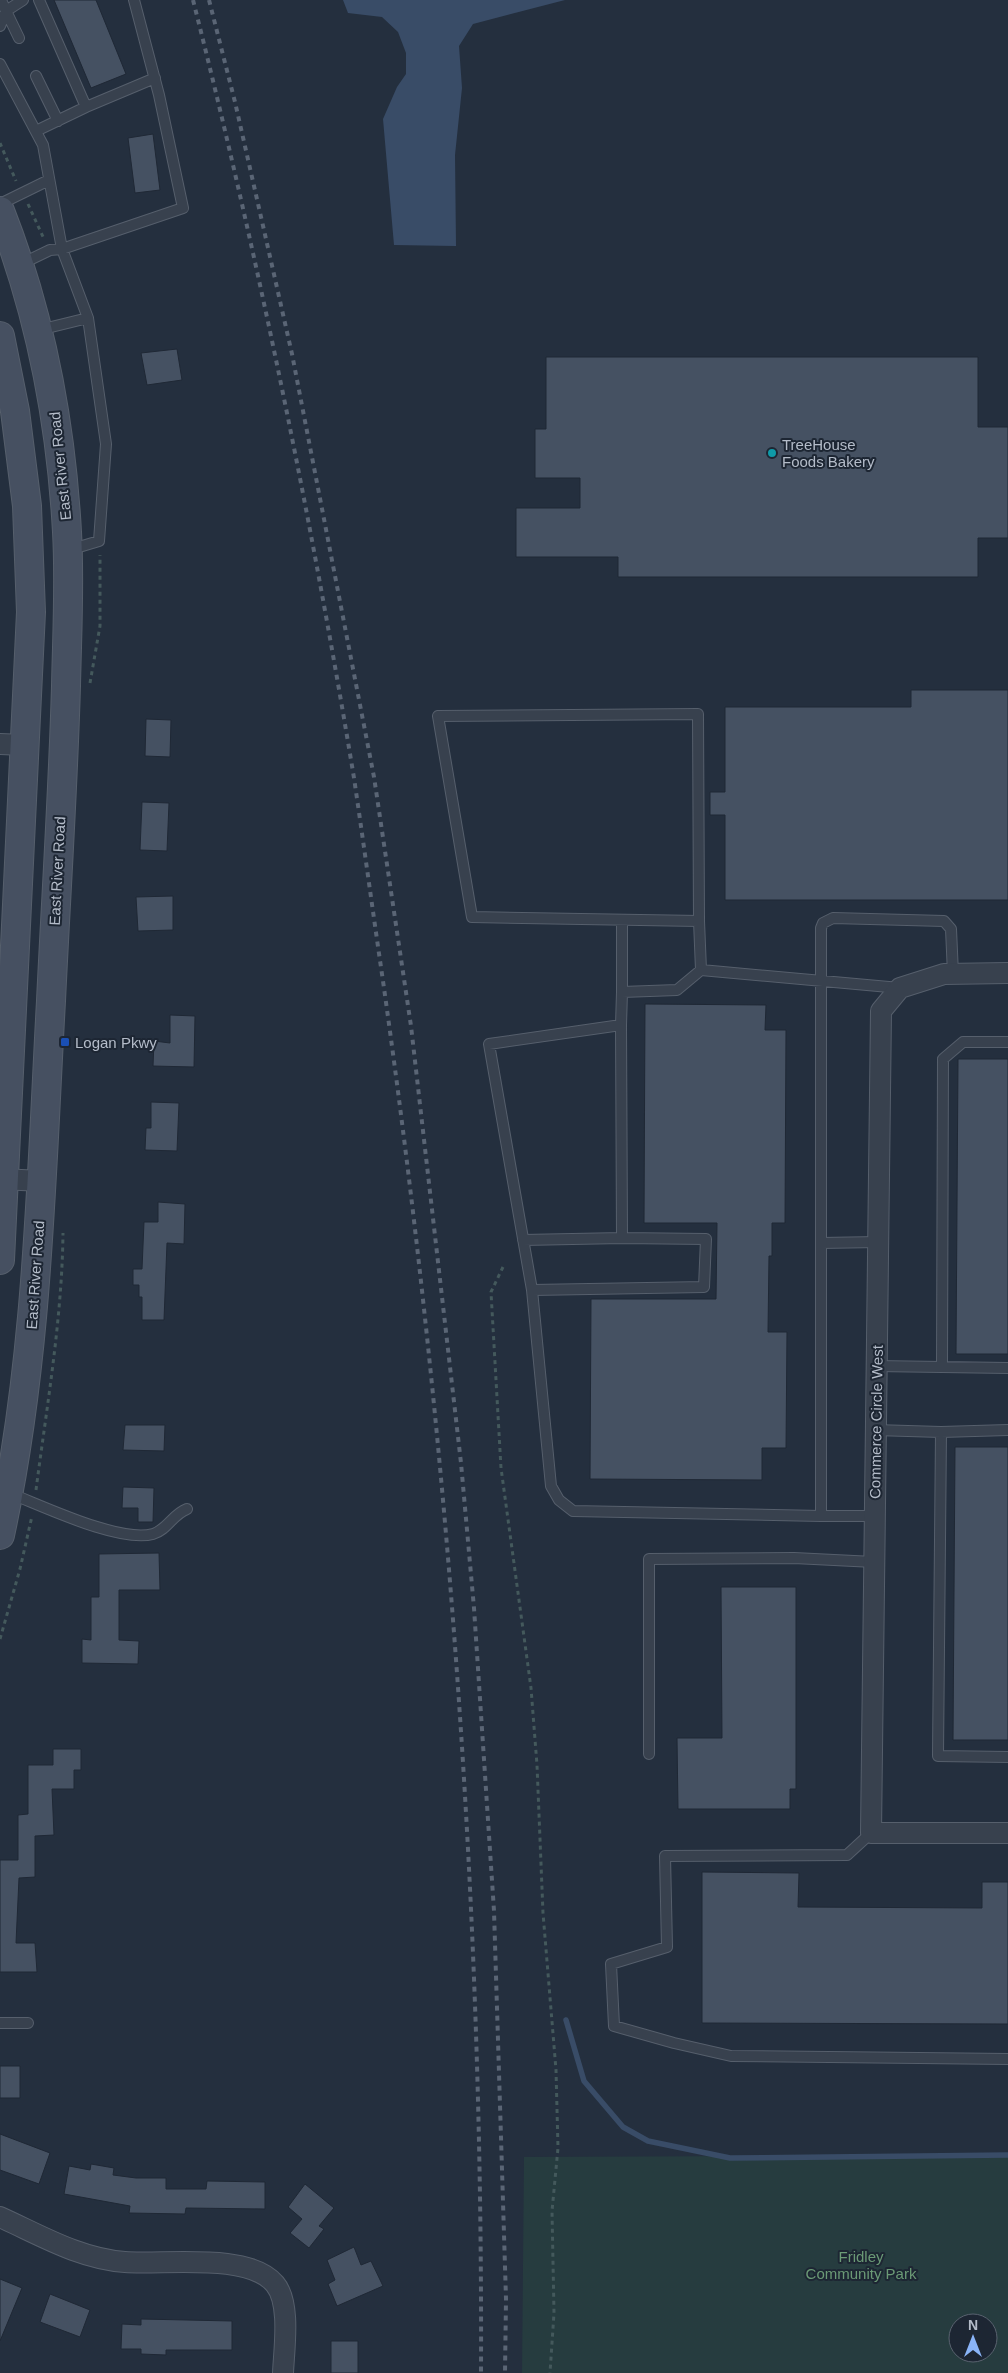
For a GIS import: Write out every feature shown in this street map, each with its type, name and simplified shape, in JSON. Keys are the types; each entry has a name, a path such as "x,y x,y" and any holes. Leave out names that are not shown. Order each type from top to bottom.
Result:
{"main road":[{"name":"East River Road","path":"0,211 20,265 37,330 54,414 64,480 68,550 64,736 34,1313 26,1388 0,1536"},
{"path":"0,336 15,411 27,506 30,612 12,744 0,1260"}],"street":[{"path":"900,988 944,974 1008,973"},
{"name":"Commerce Circle West","path":"871,1833 881,1011 900,988"},
{"path":"2,1180 42,1182"},
{"path":"871,1833 1008,1833"},
{"path":"0,2217 77,2252 104,2259 124,2262 227,2264 248,2266 263,2272 276,2284 282,2296 284,2310 283,2373"}],"lane":[{"path":"1,0 19,38"},
{"path":"0,26 6,11 23,0"},
{"path":"39,0 86,107"},
{"path":"20,265 50,250 62,249 182,208 155,78 134,0"},
{"path":"0,64 43,145 62,249 88,318 106,444 100,541 68,550"},
{"path":"36,76 58,121"},
{"path":"36,131 86,107 155,78"},
{"path":"0,204 49,180"},
{"path":"37,330 88,318"},
{"path":"699,921 472,918 438,716 698,714 701,970"},
{"path":"821,1516 821,928 823,923 833,918 944,921 950,929 953,974"},
{"path":"622,920 622,1238"},
{"path":"622,992 677,990 701,970 900,988"},
{"path":"621,1025 489,1044 532,1290 551,1486 559,1500 573,1510 875,1516"},
{"path":"942,1367 943,1060 963,1042 1008,1042"},
{"path":"523,1240 706,1239 704,1286 532,1290"},
{"path":"821,1243 878,1242"},
{"path":"876,1366 1008,1368"},
{"path":"876,1430 941,1432 1008,1430"},
{"path":"941,1432 938,1756 1008,1757"},
{"path":"8,1492 97,1526 135,1535 156,1533 177,1513 187,1509"},
{"path":"649,1754 649,1559 794,1558 874,1562"},
{"path":"871,1833 847,1855 665,1856 667,1947 611,1964 614,2026 731,2056 1008,2059"},
{"path":"0,2023 28,2023"}],"path":[{"path":"503,1267 491,1292 501,1468 531,1688 537,1765 543,1913 556,2070 558,2148 552,2210 554,2313 550,2373"}],"green space":[{"name":"Fridley Community Park","path":"1008,2155 1008,2373 522,2373 524,2157"}],"water":[{"path":"343,0 565,0 473,24 459,46 462,88 455,155 456,246 394,245 383,119 397,87 406,74 406,53 398,32 382,17 348,13"}],"building":[{"path":"54,0 96,0 126,74 91,88"},
{"path":"153,134 160,190 135,193 128,138"},
{"path":"177,349 182,380 147,385 141,353"},
{"name":"TreeHouse Foods Bakery","path":"546,357 978,357 978,427 1008,427 1008,538 978,538 978,577 618,577 618,557 516,557 516,508 580,508 580,478 535,478 535,429 546,429"},
{"path":"911,690 1008,690 1008,900 725,900 725,815 710,815 710,792 725,792 725,707 911,707"},
{"path":"146,719 171,720 170,757 145,756"},
{"path":"142,802 169,803 167,851 140,850"},
{"path":"173,896 173,930 138,931 136,897"},
{"path":"645,1004 766,1005 765,1030 786,1030 785,1223 772,1223 772,1256 769,1256 768,1332 787,1332 786,1448 762,1448 762,1480 590,1479 591,1299 716,1299 717,1223 644,1223"},
{"path":"170,1015 195,1016 194,1067 153,1066 154,1041 170,1043"},
{"path":"958,1059 1008,1059 1008,1354 956,1354"},
{"path":"151,1102 179,1103 177,1151 145,1150 146,1128 151,1128"},
{"path":"158,1202 185,1204 184,1244 167,1243 164,1320 142,1320 142,1297 139,1297 139,1285 133,1285 133,1269 142,1269 144,1222 158,1222"},
{"path":"125,1425 165,1425 164,1451 123,1450"},
{"path":"955,1447 1008,1447 1008,1740 953,1740"},
{"path":"123,1487 154,1488 153,1522 138,1522 138,1508 122,1508"},
{"path":"159,1553 160,1590 119,1590 119,1640 139,1641 138,1664 82,1663 82,1639 91,1640 91,1597 99,1597 99,1554"},
{"path":"721,1587 796,1587 796,1789 790,1789 790,1809 678,1809 677,1738 722,1738"},
{"path":"53,1749 81,1749 81,1770 74,1770 74,1789 52,1789 54,1835 35,1836 35,1877 19,1878 16,1943 35,1943 37,1972 0,1972 0,1860 18,1860 18,1815 28,1814 28,1765 53,1765"},
{"path":"702,1872 799,1873 798,1907 982,1908 982,1882 1008,1882 1008,2024 702,2023"},
{"path":"0,2066 20,2066 20,2098 0,2098"},
{"path":"0,2134 50,2153 39,2184 0,2170"},
{"path":"91,2164 114,2168 113,2175 136,2178 166,2178 166,2189 206,2189 207,2181 265,2182 265,2209 186,2208 185,2214 129,2213 130,2206 64,2194 69,2166 90,2170"},
{"path":"305,2184 334,2208 319,2226 324,2229 309,2248 290,2233 302,2219 288,2207"},
{"path":"354,2247 361,2265 371,2261 383,2286 337,2306 328,2284 335,2280 327,2260"},
{"path":"0,2279 22,2288 0,2341"},
{"path":"50,2294 90,2310 80,2337 40,2322"},
{"path":"141,2319 232,2321 232,2350 166,2350 166,2355 141,2354 141,2349 121,2349 122,2324 141,2325"},
{"path":"331,2341 358,2341 358,2373 331,2373"}],"waterway":[{"path":"566,2020 584,2081 623,2127 648,2141 730,2158 1008,2155"}],"railway":[{"path":"193,0 240,193 282,388 320,582 354,778 406,1154 426,1327 443,1501 468,1849 476,2024 480,2198 481,2373"},
{"path":"209,0 235,102 292,354 374,777 411,1026 461,1463 474,1608 494,1911 506,2299 505,2373"}],"place":[{"name":"TreeHouse Foods Bakery","path":"772,453"},
{"name":"Logan Pkwy","path":"65,1042"}]}
